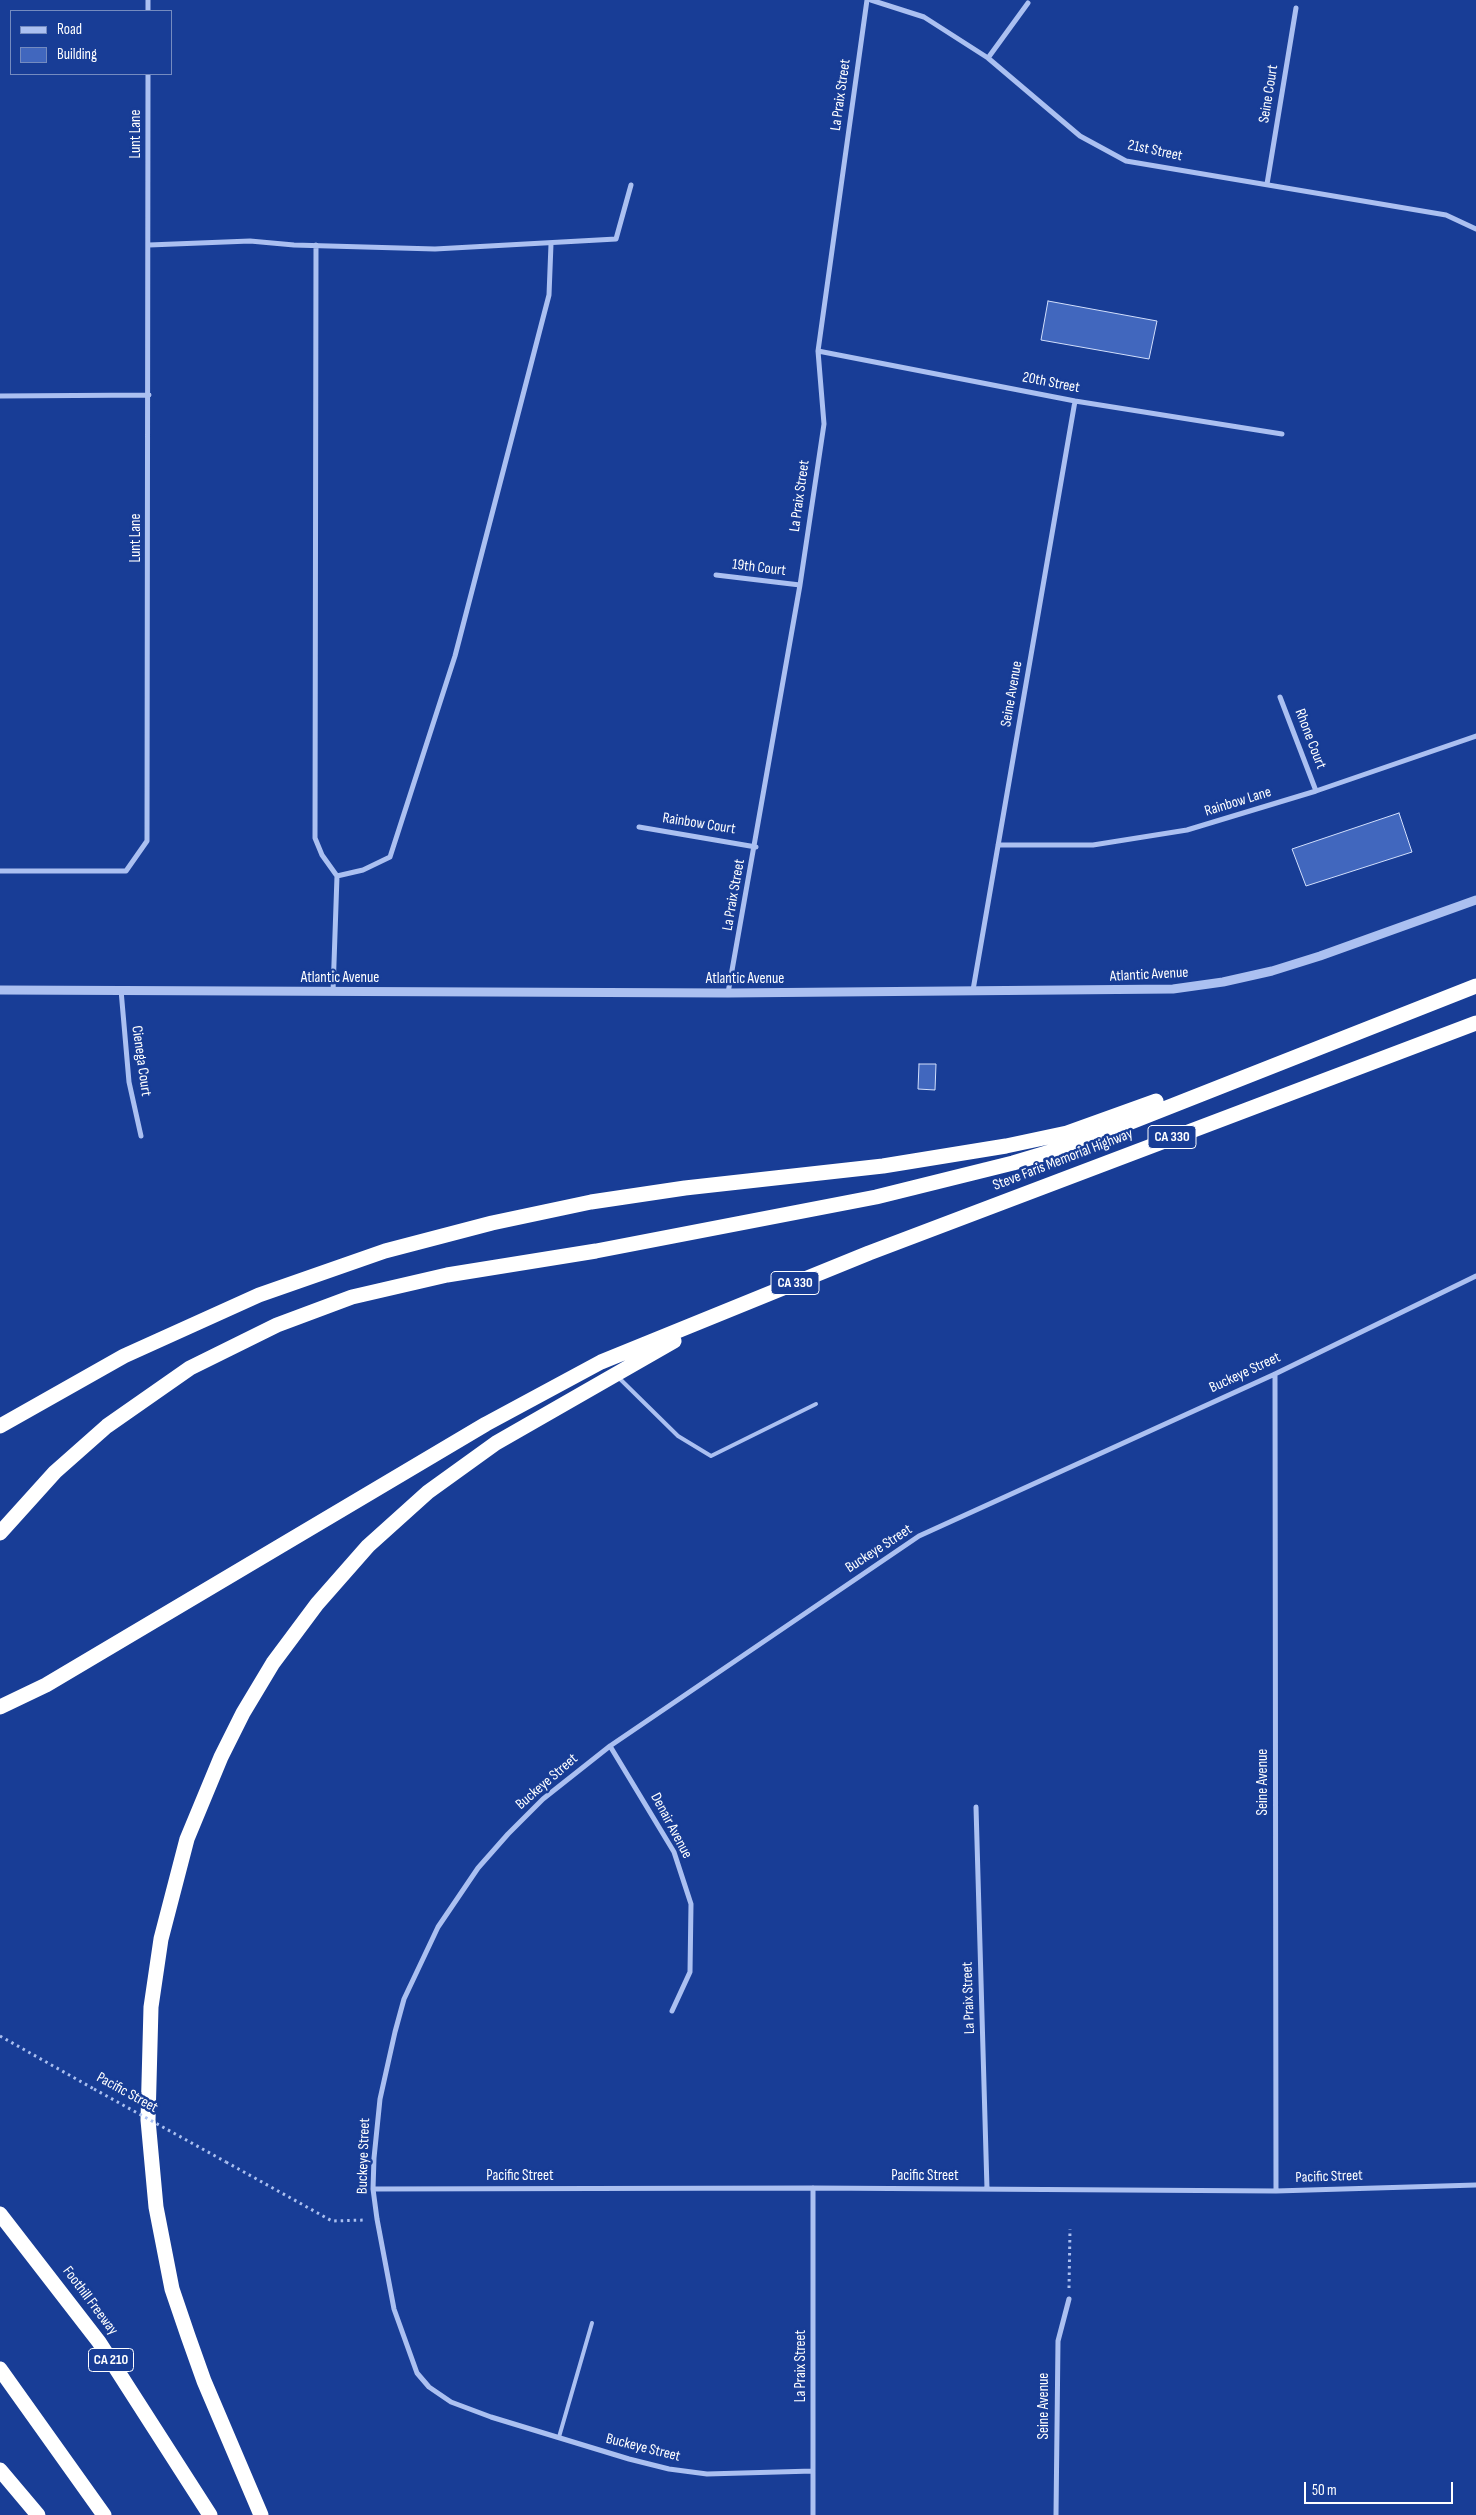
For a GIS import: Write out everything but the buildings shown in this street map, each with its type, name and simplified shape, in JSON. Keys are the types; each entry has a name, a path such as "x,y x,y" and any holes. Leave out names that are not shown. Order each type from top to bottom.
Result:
{"highway":[{"path":"0,1533 55,1472 107,1426 190,1368 277,1324 352,1297 447,1275 596,1251 780,1217 948,1181 1070,1146 1476,986"},
{"path":"0,1426 124,1356 214,1315 259,1295 385,1251 492,1223 590,1202 953,1156 1067,1133 1426,1005"},
{"name":"Steve Faris Memorial Highway","path":"721,1314 869,1253 1476,1023"},
{"path":"0,1707 46,1685 486,1424 607,1360 721,1314"},
{"path":"261,2515 204,2381 172,2289 156,2207 148,2120 151,2007 161,1938 187,1839 220,1757 243,1713 273,1663 317,1604 368,1546 428,1492 496,1443 721,1314"},
{"name":"Foothill Freeway","path":"0,2214 100,2342 210,2515"},
{"path":"0,2369 104,2515"},
{"path":"0,2470 38,2515"}],"street":[{"name":"La Praix Street","path":"728,993 756,846 800,585 824,424 818,351 867,0"},
{"name":"21st Street","path":"871,0 924,17 988,58 1080,136 1126,160 1446,215 1476,230"},
{"path":"988,58 1028,3"},
{"name":"Seine Court","path":"1267,184 1296,8"},
{"name":"Lunt Lane","path":"0,871 126,871 147,841 148,75"},
{"path":"149,245 250,241 435,249 616,240 631,185"},
{"path":"338,876 363,870 390,857 456,656 549,295 551,244"},
{"path":"316,245 315,838 322,856 338,876 333,992"},
{"name":"20th Street","path":"818,351 1074,401 1282,434"},
{"path":"0,396 149,395"},
{"name":"Seine Avenue","path":"973,990 1074,401"},
{"name":"19th Court","path":"716,574 800,585"},
{"name":"Rhone Court","path":"1280,697 1316,791"},
{"name":"Rainbow Lane","path":"998,845 1093,845 1186,830 1316,791 1476,736"},
{"name":"Rainbow Court","path":"639,827 756,846"},
{"name":"Atlantic Avenue","path":"0,990 728,993 1173,989 1223,982 1320,956 1476,900"},
{"name":"Cienega Court","path":"121,990 129,1082 141,1136"},
{"name":"Buckeye Street","path":"813,2471 708,2474 668,2469 629,2460 491,2417 451,2402 429,2387 417,2373 394,2309 373,2189 374,2158 380,2099 394,2032 404,1999 438,1927 478,1868 542,1799 610,1746 919,1536 1276,1374 1476,1276"},
{"name":"Seine Avenue","path":"1276,1374 1276,2191"},
{"name":"Denair Avenue","path":"610,1746 674,1852 691,1904 690,1972 672,2011"},
{"name":"La Praix Street","path":"976,1806 987,2189"},
{"name":"Pacific Street","path":"373,2189 813,2188 1276,2191 1476,2185"},
{"name":"La Praix Street","path":"813,2188 813,2515"},
{"name":"Seine Avenue","path":"1056,2515 1058,2341 1069,2299"}],"lane":[{"path":"607,1360 615,1375 678,1436 711,1456 816,1404"},
{"path":"559,2437 592,2323"}],"path":[{"name":"Pacific Street","path":"0,2036 332,2221 350,2220"},
{"path":"1069,2299 1070,2229"}]}
